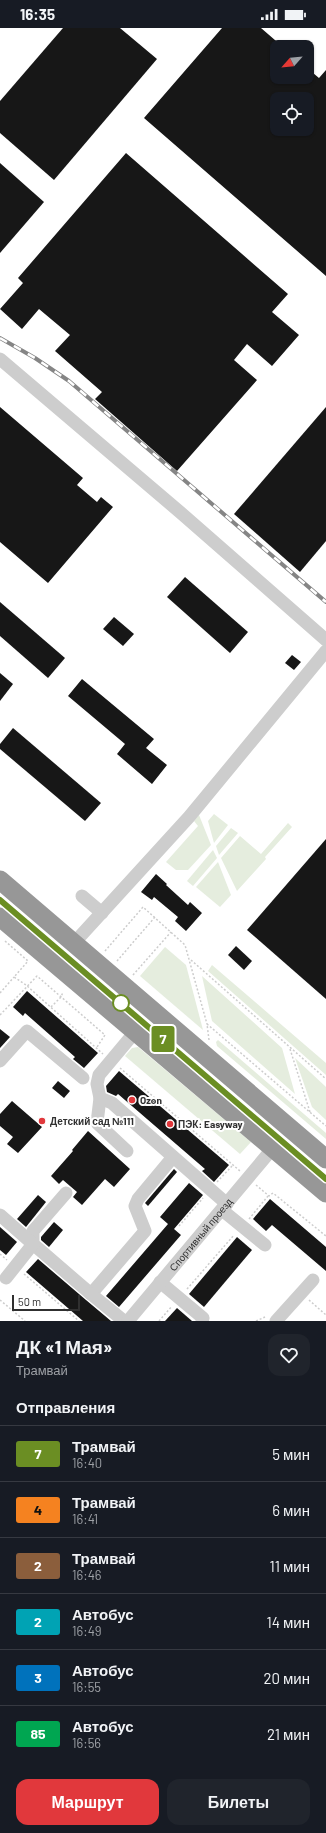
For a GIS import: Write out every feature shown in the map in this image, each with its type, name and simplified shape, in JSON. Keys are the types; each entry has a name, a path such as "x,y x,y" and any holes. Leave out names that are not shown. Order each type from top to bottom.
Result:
{"highway":[{"path":"0,880 326,1160"},
{"path":"0,917 326,1193"}],"street":[{"path":"0,359 180,512 326,640"},
{"path":"74,944 189,817 326,652"},
{"path":"82,896 102,913"},
{"path":"0,1061 27,1030 83,1078"},
{"path":"128,1151 97,1123 100,1098 96,1084 99,1075 135,1032"},
{"path":"100,1098 112,1103 173,1157 225,1207 242,1226 265,1245"},
{"name":"Спортивный проезд","path":"128,1321 273,1148"},
{"path":"91,1294 145,1231 135,1206 138,1199 173,1157"},
{"path":"6,1278 33,1244 33,1231 66,1193"},
{"path":"0,1215 124,1321"},
{"path":"276,1321 313,1280"},
{"path":"160,1282 202,1318 202,1321"}],"path":[{"path":"105,950 143,906 185,945 207,1024 209,1044 203,1039"},
{"path":"117,961 155,917"},
{"path":"133,975 171,932"},
{"path":"103,952 107,956"},
{"path":"190,959 326,1080"},
{"path":"0,1015 37,976 105,1035 97,1048"},
{"path":"0,993 14,977"},
{"path":"52,1007 61,997 63,992"},
{"path":"207,1024 326,1126"},
{"path":"290,1049 310,1112"},
{"path":"248,1178 268,1196"},
{"path":"159,1321 268,1196 273,1193 326,1236"},
{"path":"0,1254 79,1321"},
{"path":"0,1300 25,1321"}],"green space":[{"path":"214,814 228,825 214,843 208,821"},
{"path":"199,815 211,845 188,870 176,870 166,862 198,826 194,821"},
{"path":"288,823 292,827 237,891 221,858 240,836 261,854"},
{"path":"231,828 238,833 219,855 216,846"},
{"path":"213,850 217,858 193,886 187,881"},
{"path":"218,862 231,895 220,907 196,887"},
{"path":"165,947 186,965 203,1030 140,976"},
{"path":"212,965 326,1063 326,1075 208,971"},
{"path":"202,976 282,1048 295,1094 212,1021"},
{"path":"218,1040 326,1133 326,1139 217,1046 216,1042"},
{"path":"138,1047 251,1142 240,1154 125,1056 132,1048"},
{"path":"295,1058 326,1087 326,1120 312,1107"}],"building":[{"path":"63,28 120,28 157,59 54,180 0,133 0,101"},
{"path":"222,28 261,28 275,40 270,40 270,84 314,84 314,74 319,78 326,70 326,276 144,118"},
{"path":"126,153 288,294 272,312 299,335 272,366 247,344 234,360 257,380 177,471 95,399 102,392 55,351 70,335 39,309 22,329 0,309 23,283 18,278"},
{"path":"0,163 44,202 0,253"},
{"path":"0,407 83,478 77,485 97,502 101,497 113,507 48,583 0,542"},
{"path":"326,407 326,541 300,572 234,514"},
{"path":"185,577 248,632 230,653 167,597"},
{"path":"0,602 65,658 48,678 0,636"},
{"path":"114,617 134,634 123,646 103,629"},
{"path":"292,655 301,662 294,670 285,663"},
{"path":"0,673 13,684 0,701"},
{"path":"82,679 154,739 146,748 167,765 152,784 117,754 125,744 68,696"},
{"path":"13,728 101,803 85,821 0,749 0,744"},
{"path":"326,839 326,999 247,930"},
{"path":"156,874 188,905 190,902 202,913 186,931 175,921 178,917 154,897 152,900 141,892"},
{"path":"236,946 252,961 244,970 228,955"},
{"path":"27,991 98,1053 84,1068 73,1059 75,1057 25,1013 23,1016 13,1007"},
{"path":"0,1029 10,1037 0,1048"},
{"path":"119,1071 229,1165 214,1182 202,1171 205,1169 118,1094 116,1096 107,1092 106,1086"},
{"path":"58,1081 70,1091 64,1098 52,1088"},
{"path":"12,1101 42,1127 18,1153 7,1144 13,1137 0,1126 0,1114"},
{"path":"88,1131 130,1169 114,1187 105,1179 82,1205 73,1197 77,1192 63,1180 59,1184 51,1176"},
{"path":"174,1169 177,1172 148,1206 145,1203"},
{"path":"189,1183 203,1195 174,1229 181,1235 119,1307 106,1296 168,1224 160,1217"},
{"path":"38,1195 46,1202 26,1227 17,1219"},
{"path":"270,1199 326,1247 326,1271 272,1225 266,1231 253,1219"},
{"path":"54,1222 63,1230 49,1247 41,1240 41,1237"},
{"path":"0,1227 17,1242 6,1255 0,1250"},
{"path":"237,1237 252,1250 204,1307 189,1294"},
{"path":"38,1259 111,1321 83,1321 26,1272"},
{"path":"177,1308 192,1321 165,1321"}],"tram line":[{"path":"0,900 326,1179"},
{"name":"7","path":"0,900 326,1179"}],"railway":[{"path":"0,338 35,358 69,381 326,602"}],"place":[{"name":"Ozon","path":"132,1100"},
{"name":"Детский сад №111","path":"42,1121"},
{"name":"ПЭК: Easyway","path":"170,1124"}]}
